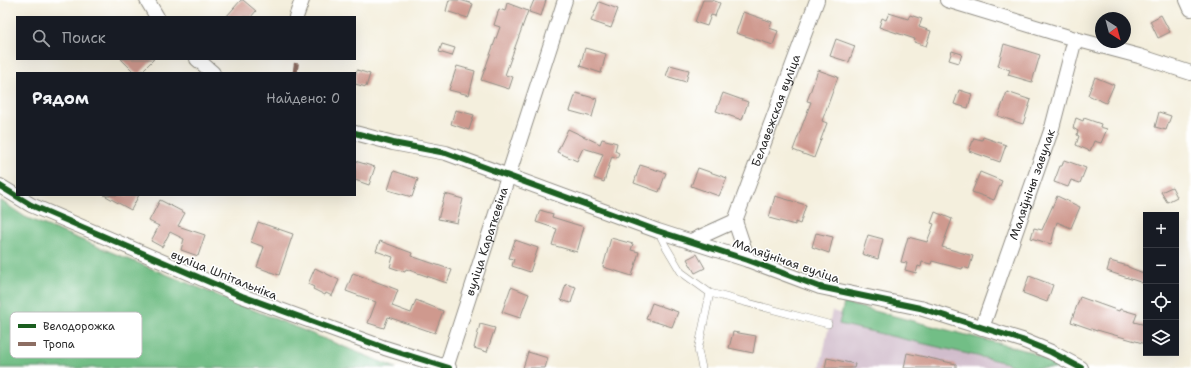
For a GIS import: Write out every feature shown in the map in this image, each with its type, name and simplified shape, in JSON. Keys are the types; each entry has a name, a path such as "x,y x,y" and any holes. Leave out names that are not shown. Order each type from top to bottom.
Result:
{"street":[{"path":"147,0 156,16"},
{"path":"296,16 302,0"},
{"name":"вуліца Караткевіча","path":"447,368 564,0"},
{"name":"Белавежская вуліца","path":"735,221 817,0"},
{"path":"947,0 1075,39 1139,56 1191,73"},
{"path":"1187,0 1191,9"},
{"name":"Маляўнічы завулак","path":"982,328 1052,128 1075,39"},
{"path":"198,60 212,72"},
{"name":"Маляўнічая вуліца","path":"356,133 393,143 446,153 658,231 748,260 820,287 920,308 1022,340 1051,352 1081,368"},
{"name":"вуліца Шпітальніка","path":"0,186 16,196"},
{"name":"вуліца Шпітальніка","path":"17,196 32,205 242,296 385,348 447,368"},
{"path":"691,241 735,221 748,260"}],"lane":[{"path":"658,231 664,245 681,272 710,293 828,324"},
{"path":"702,368 698,350 710,293"}],"shaded area":[{"path":"832,311 1028,362 1037,368 820,368"}],"green space":[{"path":"0,200 25,217 396,368 0,368"},
{"path":"844,303 1028,351 1063,368 1018,368 1007,363 839,324"}],"building":[{"path":"241,0 256,11 252,16 227,16"},
{"path":"449,0 460,0 473,4 468,18 446,11"},
{"path":"534,0 546,0 541,16 529,12"},
{"path":"703,0 712,0 720,3 715,16 711,15 707,26 695,22"},
{"path":"599,2 618,9 611,28 591,21"},
{"path":"507,3 528,11 505,75 513,77 509,89 481,80 500,27 494,25 499,9 505,11"},
{"path":"743,12 772,22 769,28 778,31 773,45 736,33"},
{"path":"889,13 908,19 910,15 922,19 919,27 931,31 926,46 914,42 915,39 879,27 882,18 886,20"},
{"path":"1161,15 1170,32 1158,38 1150,21"},
{"path":"836,39 855,46 849,62 830,56"},
{"path":"442,44 455,48 452,56 439,52"},
{"path":"1004,44 1040,55 1032,82 1008,75 1010,70 998,66"},
{"path":"585,48 606,54 601,73 580,66"},
{"path":"952,51 962,54 959,63 949,60"},
{"path":"122,60 153,60 141,72 134,72"},
{"path":"670,65 689,70 686,82 666,76"},
{"path":"457,66 475,71 469,95 449,90"},
{"path":"357,70 370,74 366,87 356,84"},
{"path":"818,70 838,77 822,121 827,123 814,158 793,150 811,102 807,101"},
{"path":"1095,77 1114,85 1106,103 1088,95"},
{"path":"959,90 972,94 968,108 954,104"},
{"path":"1007,92 1031,100 1023,124 998,116"},
{"path":"576,93 597,99 592,117 570,111"},
{"path":"723,93 748,102 742,120 716,111"},
{"path":"455,110 474,115 469,130 451,124"},
{"path":"1159,112 1171,116 1166,130 1155,127"},
{"path":"1076,118 1083,121 1084,118 1101,124 1100,127 1107,129 1101,143 1094,141 1090,151 1076,145 1079,136 1077,135 1078,131 1073,128"},
{"path":"568,129 600,144 602,139 617,143 615,151 619,153 617,158 612,156 604,182 594,178 603,154 583,148 577,161 557,152"},
{"path":"983,137 1006,145 1000,162 969,151 974,138 982,140"},
{"path":"1064,160 1086,168 1080,183 1071,180 1068,187 1054,182"},
{"path":"356,161 375,167 369,185 356,180"},
{"path":"640,165 666,173 659,192 634,183"},
{"path":"698,168 727,178 719,196 691,186"},
{"path":"394,171 418,179 412,197 388,190"},
{"path":"980,172 1002,181 994,200 972,192"},
{"path":"1172,187 1177,197 1167,202 1161,192"},
{"path":"445,194 463,199 457,223 438,219"},
{"path":"106,196 138,196 131,210"},
{"path":"775,196 806,205 800,224 795,222 795,225 769,218"},
{"path":"1057,196 1080,207 1071,228 1057,222 1051,244 1031,238 1034,228 1042,230"},
{"path":"160,200 185,213 178,226 205,235 198,256 181,250 184,239 170,232 162,247 151,241 159,226 149,221"},
{"path":"540,210 553,214 552,217 584,227 577,252 552,245 557,229 536,222"},
{"path":"935,212 952,219 942,247 973,256 969,269 963,267 962,269 932,261 931,264 922,262 921,267 918,266 916,273 905,270 907,263 901,262 908,237 927,242 934,224 931,223"},
{"path":"258,222 293,234 279,275 257,267 264,247 251,242"},
{"path":"816,233 833,237 829,253 812,247"},
{"path":"868,235 883,239 878,259 862,254"},
{"path":"611,238 633,244 631,250 639,252 632,276 603,267"},
{"path":"515,240 538,248 530,272 512,266 514,259 509,258"},
{"path":"380,241 412,253 411,256 452,270 447,283 406,269 405,272 390,267 393,257 376,251"},
{"path":"697,254 705,268 695,273 687,259"},
{"path":"1110,261 1128,266 1143,273 1143,283 1107,271"},
{"path":"315,268 339,280 332,296 326,293 325,295 313,289 314,287 308,284"},
{"path":"353,273 398,290 392,306 411,313 416,300 443,311 435,333 388,317 384,328 368,323 376,302 346,291"},
{"path":"1029,276 1053,285 1047,302 1023,293"},
{"path":"566,284 576,287 571,303 561,300"},
{"path":"511,287 529,294 520,318 502,312"},
{"path":"1080,297 1119,311 1120,309 1137,314 1134,322 1143,324 1143,343 1097,331 1071,322"},
{"path":"652,303 678,312 672,327 646,319"},
{"path":"480,324 495,328 487,352 474,348"},
{"path":"733,332 756,336 753,353 729,348"},
{"path":"528,352 548,358 545,368 523,368"},
{"path":"907,353 956,364 956,368 904,368"},
{"path":"827,358 855,364 854,368 825,368"}],"marked path":[{"path":"295,72 297,60"}],"cycle path":[{"path":"356,133 393,143 446,153 658,231 748,260 820,287 920,308 1022,340 1051,352 1081,368"},
{"path":"0,186 16,196"},
{"path":"16,196 31,205 242,296 385,348 449,368"}]}
